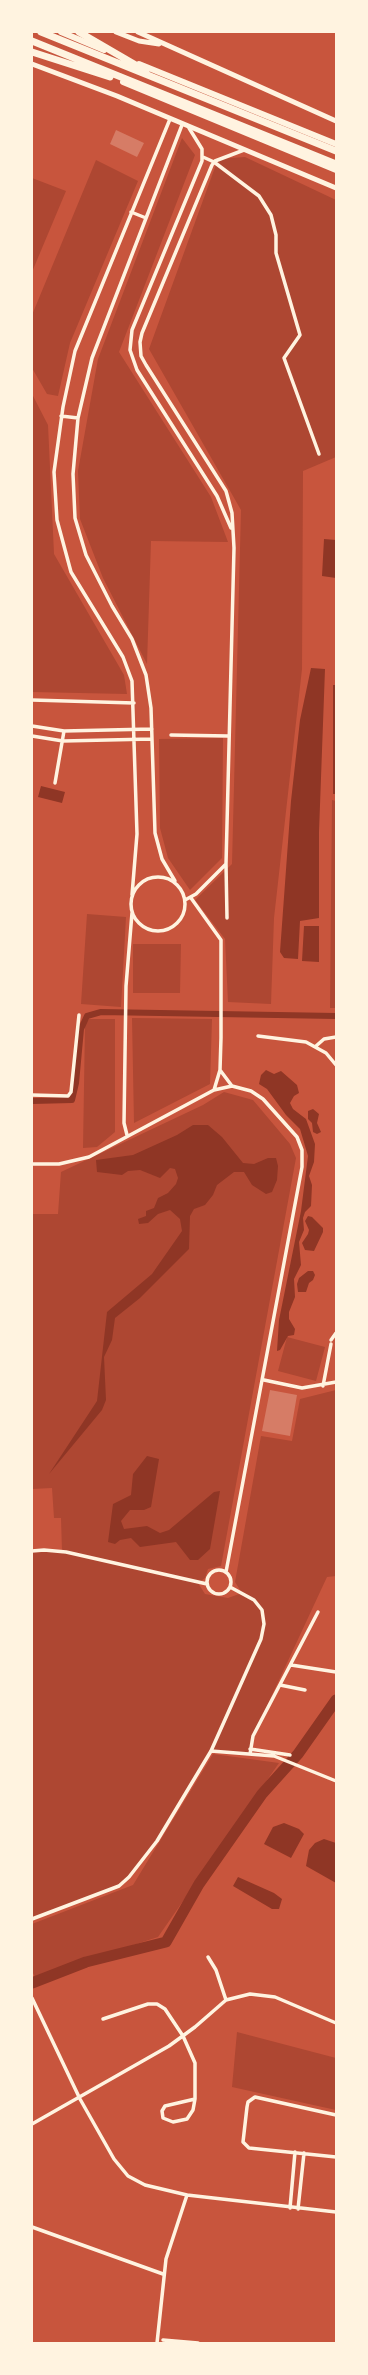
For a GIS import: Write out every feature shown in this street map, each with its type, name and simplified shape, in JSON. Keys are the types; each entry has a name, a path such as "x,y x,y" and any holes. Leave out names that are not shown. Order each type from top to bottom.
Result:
{"highway":[{"path":"41,32 336,151"},
{"path":"61,32 336,144"},
{"path":"79,32 169,84"},
{"path":"32,41 336,164"},
{"path":"32,44 336,170"},
{"path":"32,52 164,94"}],"main road":[{"path":"116,32 139,41 164,44"},
{"path":"138,32 336,121"},
{"path":"32,64 336,188"}],"street":[{"path":"127,1135 124,1124 126,1006 137,834 133,729 134,703 132,681 123,657 71,572 57,520 54,472 62,416 75,351 170,119"},
{"path":"132,913 137,922 145,928 163,931 180,922 184,914 185,900 181,888 162,859 155,833 152,729 146,675 132,639 112,606 86,555 75,518 73,474 78,418 92,358 182,125"},
{"path":"189,128 202,149 203,157 132,330 130,350 137,370 218,496 232,531"},
{"path":"227,918 226,864 228,736 234,548 232,512 226,491 146,365 140,349 142,333 214,162 244,150"},
{"path":"203,157 214,162 259,196 271,215 276,235 276,253 300,335 284,358 319,454"},
{"path":"131,212 146,218"},
{"path":"62,416 78,418"},
{"path":"32,700 134,703"},
{"path":"32,726 64,731 152,729"},
{"path":"55,783 64,741 64,731"},
{"path":"171,735 228,736"},
{"path":"32,736 64,741 152,738"},
{"path":"185,900 191,898 226,864"},
{"path":"132,895 136,888 150,877 158,876 175,881"},
{"path":"191,898 221,940 222,1031 220,1070 214,1090"},
{"path":"32,1095 68,1096 71,1092 78,1014"},
{"path":"258,1036 306,1042 316,1046 336,1065"},
{"path":"316,1046 324,1039 336,1037"},
{"path":"220,1070 232,1086"},
{"path":"32,1164 59,1164 72,1162 99,1153 127,1135 214,1090 232,1086 251,1091 263,1099 297,1137 302,1150 302,1167 264,1380 226,1572"},
{"path":"323,1386 331,1346 336,1333"},
{"path":"331,1346 336,1346"},
{"path":"331,1346 336,1354"},
{"path":"264,1380 302,1388 323,1386 336,1382"},
{"path":"32,1551 44,1550 66,1552 207,1584"},
{"path":"214,1571 226,1572 230,1577 230,1587 225,1592 218,1594 211,1590 207,1584 208,1576 214,1571"},
{"path":"32,1919 119,1886 129,1877 157,1841 211,1751 261,1639 264,1624 262,1610 254,1600 230,1587"},
{"path":"250,1754 253,1736 318,1612"},
{"path":"291,1665 336,1672"},
{"path":"280,1685 305,1690"},
{"path":"250,1749 290,1755"},
{"path":"211,1751 274,1756 336,1781"},
{"path":"208,1957 216,1970 226,2000"},
{"path":"32,2124 80,2099 183,2036 226,2000 250,1994 267,1996 336,2023"},
{"path":"33,2000 80,2099 125,2174 145,2185 187,2195 298,2209 336,2212"},
{"path":"102,2019 139,2006 157,2004 165,2009 183,2036 195,2063 195,2099 193,2110 187,2119 173,2122 163,2118 162,2111 165,2106 195,2099"},
{"path":"336,2115 261,2097 251,2099 247,2107 244,2145 249,2148 336,2157"},
{"path":"290,2208 295,2152"},
{"path":"298,2209 304,2153"},
{"path":"157,2343 168,2248 187,2195"},
{"path":"32,2227 164,2274"},
{"path":"163,2340 198,2343"}],"shaded area":[{"path":"182,138 195,155 119,352 211,497 228,542 151,541 147,664 103,578 80,519 78,471 98,359"},
{"path":"245,157 336,200 336,457 303,471 302,669 274,918 271,1004 228,1002 225,939 195,900 232,864 241,510 149,349 218,159"},
{"path":"96,160 138,181 70,343 58,396 47,394 32,368 32,315"},
{"path":"32,178 66,191 32,272"},
{"path":"32,394 48,425 54,554 124,675 127,694 32,692"},
{"path":"324,539 336,540 336,578 322,576"},
{"path":"311,668 325,669 319,832 319,918 300,921 298,959 284,958 280,952 291,801 300,720"},
{"path":"333,685 336,685 336,794 333,794"},
{"path":"223,738 222,858 190,890 168,858 160,828 159,739"},
{"path":"41,786 65,792 62,803 38,797"},
{"path":"332,800 336,801 336,1008 330,1008"},
{"path":"87,914 126,917 121,1007 81,1004"},
{"path":"304,926 319,926 319,962 302,961"},
{"path":"133,944 181,944 180,993 133,993"},
{"path":"132,1018 212,1019 210,1084 134,1123"},
{"path":"89,1019 115,1019 115,1132 97,1147 83,1148 85,1025"},
{"path":"266,1070 274,1074 281,1071 297,1085 299,1093 294,1096 290,1103 293,1109 306,1119 315,1144 314,1162 309,1176 312,1185 311,1206 305,1212 303,1218 304,1230 299,1242 301,1265 294,1279 295,1297 289,1312 289,1319 295,1329 294,1335 288,1336 280,1350 277,1351 279,1320 301,1211 308,1156 300,1129 286,1115 267,1089 259,1084 261,1075"},
{"path":"224,1092 253,1100 290,1144 296,1158 221,1566 208,1569 205,1578 198,1583 205,1594 228,1598 242,1593 235,1582 261,1436 292,1441 300,1399 336,1390 336,1576 327,1577 253,1736 250,1754 211,1751 157,1841 123,1882 100,1894 32,1919 32,1551 62,1551 61,1518 54,1518 52,1488 32,1489 32,1214 58,1214 61,1172 203,1105"},
{"path":"313,1109 319,1114 317,1123 321,1132 317,1134 313,1132 312,1123 308,1119 308,1111"},
{"path":"193,1125 208,1125 222,1137 243,1163 254,1164 268,1158 276,1158 278,1166 277,1180 272,1192 266,1194 252,1185 244,1172 234,1172 217,1185 213,1195 205,1205 194,1209 190,1216 189,1249 140,1298 115,1318 112,1340 104,1357 106,1400 102,1410 49,1474 97,1401 107,1312 152,1274 182,1231 180,1219 170,1210 158,1214 148,1223 139,1224 138,1219 146,1216 146,1211 154,1208 158,1198 168,1193 176,1184 178,1178 175,1169 170,1168 160,1178 140,1170 128,1171 122,1175 97,1172 96,1160 133,1155 177,1135"},
{"path":"308,1216 312,1217 323,1228 323,1232 314,1251 305,1250 302,1243 309,1230 305,1221"},
{"path":"308,1271 313,1271 315,1275 313,1280 309,1283 306,1292 298,1292 297,1284 299,1278"},
{"path":"287,1337 325,1347 316,1381 278,1371"},
{"path":"147,1456 159,1459 151,1507 144,1510 130,1510 121,1521 124,1529 147,1526 160,1533 169,1530 214,1492 220,1491 210,1549 198,1560 190,1560 176,1542 140,1547 131,1538 120,1540 115,1544 108,1542 113,1504 131,1495 133,1474"},
{"path":"213,1754 279,1763 158,1937 35,1977 32,1971 32,1924 133,1885"},
{"path":"284,1823 299,1829 304,1834 291,1858 264,1844 273,1827"},
{"path":"324,1839 336,1843 336,1883 306,1866 309,1850 315,1843"},
{"path":"238,1877 274,1893 282,1899 279,1909 272,1909 233,1886"},
{"path":"237,2032 336,2058 336,2110 232,2087"}],"building":[{"path":"116,130 144,143 137,157 110,144"},
{"path":"270,1390 297,1395 290,1436 262,1431"}],"waterway":[{"path":"32,1101 72,1100 76,1083 81,1029 87,1016 101,1012 336,1016"},
{"path":"32,1983 86,1962 166,1942 199,1884 262,1794 298,1754 336,1700"}]}
